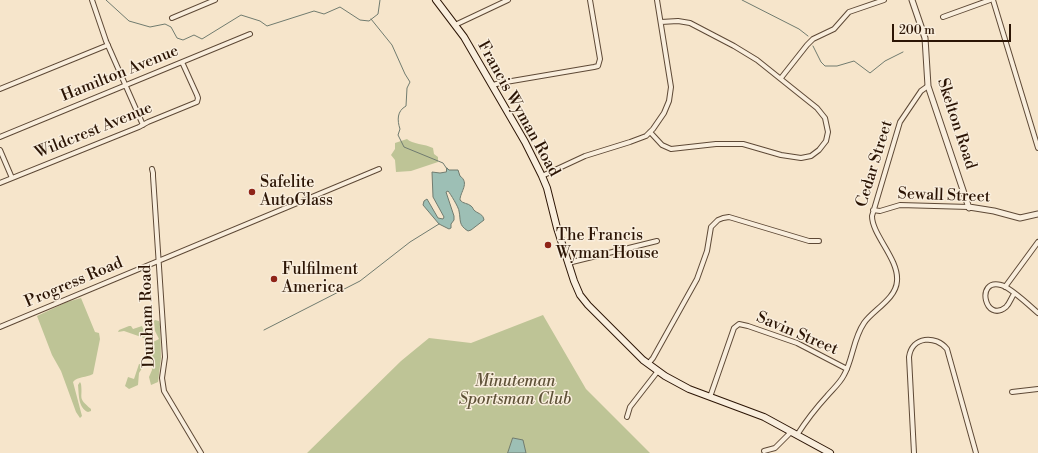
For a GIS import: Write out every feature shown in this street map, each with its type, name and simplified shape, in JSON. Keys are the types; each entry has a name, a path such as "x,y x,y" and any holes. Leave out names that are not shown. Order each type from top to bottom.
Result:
{"main road":[{"name":"Francis Wyman Road","path":"436,0 456,25 493,85 542,176 547,188 556,224 575,285 585,302 648,364 658,371 685,387 764,417 830,453"}],"street":[{"path":"92,0 108,45 143,125"},
{"path":"172,18 215,0"},
{"path":"456,25 508,0"},
{"path":"493,85 598,66 600,59 590,0"},
{"path":"542,176 585,156 641,138 650,132 664,113 671,93 669,70 657,0"},
{"path":"781,78 812,39 834,29 849,12 884,0"},
{"name":"Skelton Road","path":"912,0 925,38 928,86 969,208"},
{"path":"942,16 991,0 1038,148"},
{"path":"650,132 662,145 671,149 737,144 748,145 794,157 804,158 811,156 822,148 827,138 828,128 825,118 813,104 781,78 742,51 692,25 678,21 661,22"},
{"name":"Hamilton Avenue","path":"0,137 250,34"},
{"path":"0,89 108,45"},
{"name":"Wildcrest Avenue","path":"0,183 196,102 198,98 197,95 182,62"},
{"name":"Cedar Street","path":"764,451 775,448 794,433 841,380 847,369 862,327 870,316 890,297 897,285 897,276 894,265 872,222 872,216 900,122 921,91 928,86"},
{"path":"0,150 12,178"},
{"name":"Dunham Road","path":"152,169 165,357 162,378 163,386 167,397 201,453"},
{"name":"Progress Road","path":"0,327 379,169"},
{"name":"Sewall Street","path":"873,210 880,211 900,205 969,208 994,211 1020,218 1038,214"},
{"path":"648,364 653,358 694,284 708,248 710,230 716,221 729,217 809,241 819,241"},
{"path":"568,263 657,241"},
{"path":"1005,287 1038,242"},
{"path":"1014,294 1005,308 996,310 990,308 985,299 988,289 997,284 1005,287 1038,312"},
{"name":"Savin Street","path":"710,397 734,328 741,324 797,343 847,369"},
{"path":"914,453 909,357 913,346 920,341 927,339 939,342 947,349 976,453"},
{"path":"627,417 630,407 658,371"},
{"path":"1012,392 1038,389"}],"green space":[{"path":"407,139 409,141 433,148 434,154 438,157 438,162 411,171 396,172 395,160 391,155 395,149 395,143"},
{"path":"81,298 95,332 99,333 100,339 93,374 77,379 73,382 82,416 80,418 76,412 61,371 52,355 37,316 67,302"},
{"name":"Minuteman Sportsman Club","path":"543,315 586,389 650,453 307,453 401,361 429,338 471,343"},
{"path":"155,320 159,321 160,324 161,358 158,382 151,385 149,377 152,370 151,359 154,352 152,345 153,342 159,339 155,331"},
{"path":"129,326 133,329 142,326 147,339 124,331 118,332 119,330"},
{"path":"139,364 144,365 139,373 138,385 129,389 125,386 128,377 134,379"},
{"path":"80,382 82,400 91,409 91,411 88,412 82,407 81,404 78,385"}],"water":[{"path":"447,168 449,170 458,170 463,179 464,188 460,200 472,206 474,211 482,215 484,220 471,230 468,231 461,224 459,209 448,191 446,192 454,216 451,228 449,229 439,224 423,205 424,201 427,199 438,218 443,219 444,217 433,197 432,172 446,172"},
{"path":"513,438 523,440 526,453 508,453"}],"waterway":[{"path":"106,0 129,21 150,27 165,24 171,27 177,38 183,40 194,35 202,39 241,15 260,21 267,26 314,11 324,14 340,7 360,20 369,21 378,14 380,0"},
{"path":"742,0 799,29 808,36"},
{"path":"371,19 392,45 410,82 407,88 406,106 399,113 398,119 400,129 398,135 404,147 443,163 447,169"},
{"path":"813,46 821,62 825,66 837,66 854,61 870,73 885,61 903,52"},
{"path":"264,330 360,281 410,242 439,224"}],"place":[{"name":"Safelite AutoGlass","path":"252,192"},
{"name":"The Francis Wyman House","path":"548,245"},
{"name":"Fulfilment America","path":"274,279"}]}
